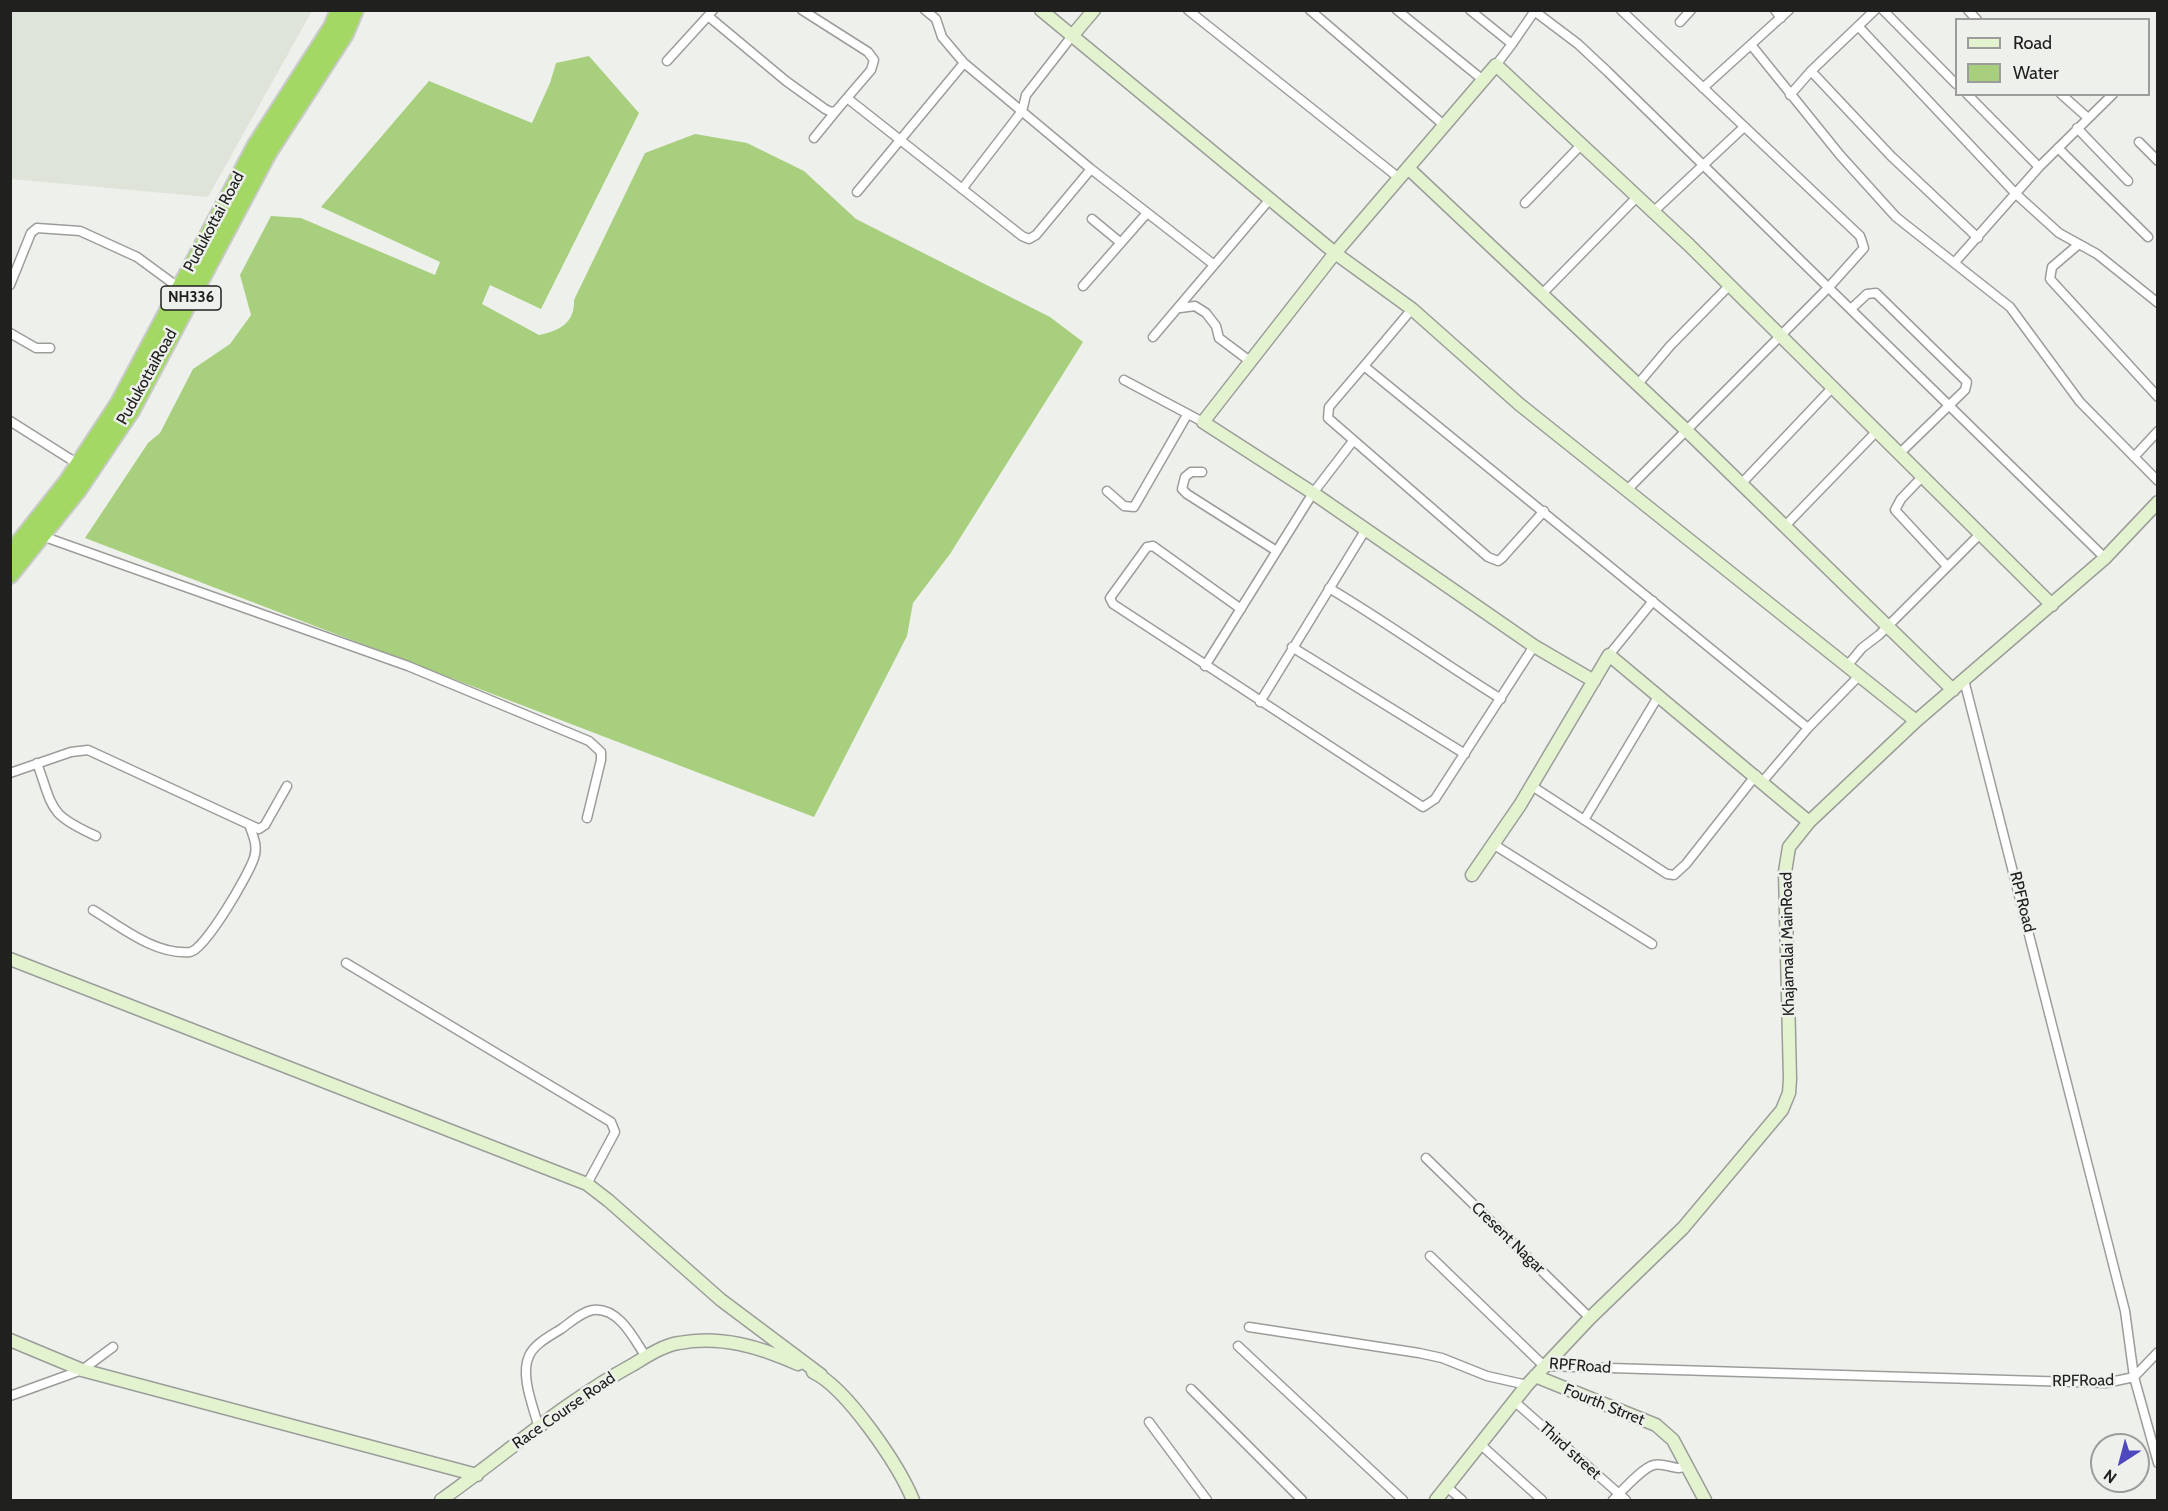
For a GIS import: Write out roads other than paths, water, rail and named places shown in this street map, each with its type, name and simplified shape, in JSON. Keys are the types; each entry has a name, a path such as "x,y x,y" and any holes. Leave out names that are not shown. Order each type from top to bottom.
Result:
{"highway":[{"name":"Pudukottai Road","path":"10,554 42,528 78,464 186,292 256,145 332,27 339,10"},
{"name":"PudukottaiRoad","path":"10,575 42,528 78,490 131,411 186,292 268,153 345,34 355,10"}],"street":[{"path":"802,10 868,52 874,60 871,70 814,138"},
{"path":"925,10 936,19 942,37 964,63 1092,169 1213,264"},
{"path":"1041,10 1335,253 1412,309 1519,404 1916,721"},
{"path":"962,189 1022,111 1026,95 1094,10"},
{"path":"1188,10 1399,178"},
{"path":"1310,10 1445,126"},
{"path":"1397,10 1483,80"},
{"path":"1470,10 1512,44"},
{"path":"1621,10 1860,236 1864,248 1829,287 1627,490"},
{"path":"1680,22 1691,10"},
{"path":"1775,10 1781,18"},
{"path":"1703,88 1790,10"},
{"path":"1790,95 1811,71 1875,10"},
{"path":"1883,10 1955,83"},
{"path":"1203,422 1335,253 1496,65 1533,11 1578,44 1852,308 2105,558"},
{"path":"667,62 710,13 786,81 831,112 836,111"},
{"path":"1858,26 2016,194 2059,233 2097,254 2156,300"},
{"path":"1752,45 1840,155 1896,217 2010,307 2080,402 2157,481"},
{"path":"857,192 964,63"},
{"path":"1496,65 1729,286 2052,605"},
{"path":"1811,71 1891,156 1978,238"},
{"path":"1969,96 2039,166"},
{"path":"2063,96 2088,118"},
{"path":"1955,262 2039,166 2112,96"},
{"path":"847,98 1029,240 1036,235 1092,169"},
{"path":"1652,213 1744,127"},
{"path":"2077,128 2127,181"},
{"path":"2139,142 2157,161"},
{"path":"1525,203 1581,145"},
{"path":"2058,148 2148,237"},
{"path":"1408,168 1638,384 1953,690"},
{"path":"1542,294 1637,197"},
{"path":"1153,336 1270,199"},
{"path":"1083,286 1147,213"},
{"path":"1092,219 1121,243"},
{"path":"10,285 31,233 37,228 80,231 137,257 186,292"},
{"path":"2079,244 2052,267 2050,279 2157,397"},
{"path":"1638,384 1670,346 1729,286"},
{"path":"1852,308 1867,294 1876,293 1964,378 1968,386 1899,454"},
{"path":"1179,308 1195,306 1206,313 1216,326 1220,338 1251,362"},
{"path":"1412,309 1326,413 1332,423 1494,561 1502,558 1544,511"},
{"path":"10,333 36,348 50,348"},
{"path":"1364,366 1808,728"},
{"path":"1124,380 1203,422 1313,493 1534,646 1594,681"},
{"path":"1741,484 1832,388"},
{"path":"1107,491 1124,506 1134,507 1187,415"},
{"path":"10,422 78,464"},
{"path":"2134,457 2157,431"},
{"path":"1785,526 1876,432"},
{"path":"1204,666 1241,609 1275,550 1313,493 1353,441"},
{"path":"1202,472 1191,472 1185,477 1182,489 1275,550"},
{"path":"1922,477 1900,499 1895,510 1946,565"},
{"name":"Khajamalai MainRoad","path":"1437,1500 1544,1366 1683,1228 1777,1116 1786,1102 1789,1086 1790,1036 1785,872 1789,847 1809,822 1916,721 2105,558 2157,502"},
{"path":"42,528 387,658 525,712 589,741 601,752 601,760 586,818"},
{"path":"1260,702 1366,529"},
{"path":"1847,666 1862,648 1980,534"},
{"path":"1241,609 1154,546 1147,547 1110,598 1113,604 1204,666 1423,807 1435,800 1534,646"},
{"path":"1329,588 1378,617 1438,660 1501,699"},
{"path":"1472,875 1532,786 1609,655 1653,601"},
{"path":"1292,648 1465,754"},
{"path":"1609,655 1659,694 1809,822"},
{"path":"1532,786 1667,874 1674,875 1759,778 1859,676"},
{"name":"RPFRoad","path":"1430,1256 1544,1366 2106,1383 2134,1377 2125,1311 1964,680"},
{"path":"1584,820 1659,694"},
{"path":"10,773 37,762 71,752 88,750 250,827 259,829 265,825 287,786"},
{"path":"37,762 54,810 60,818 96,836"},
{"path":"93,910 145,941 169,950 191,952 215,926 250,868 256,847 250,827"},
{"path":"1493,844 1652,944"},
{"path":"10,959 587,1185 609,1201 721,1300 821,1376"},
{"path":"346,963 611,1122 615,1132 587,1185"},
{"name":"Cresent Nagar","path":"1426,1158 1590,1318"},
{"path":"538,1425 529,1389 529,1355 537,1345 583,1314 593,1310 606,1312 622,1322 646,1357"},
{"path":"1249,1327 1419,1353 1442,1358 1487,1376 1531,1381"},
{"path":"10,1340 82,1370 477,1475"},
{"name":"Race Course Road","path":"441,1500 477,1475 538,1425 597,1384 677,1343 715,1340 763,1348 821,1376 849,1403 902,1476 913,1500"},
{"path":"1238,1346 1403,1500"},
{"path":"10,1396 82,1370 113,1347"},
{"path":"2157,1352 2134,1377 2157,1463"},
{"name":"Fourth Strret","path":"1531,1381 1656,1425 1673,1440 1706,1500"},
{"path":"1191,1389 1302,1500"},
{"name":"Third street","path":"1514,1401 1619,1498"},
{"path":"1149,1422 1207,1500"},
{"path":"1480,1444 1542,1500"},
{"path":"1619,1498 1647,1468 1654,1464 1673,1468 1687,1466"},
{"path":"1447,1487 1462,1500"}],"water":[{"path":"589,56 639,113 541,309 490,285 482,304 539,335 564,325 572,315 574,300 645,153 695,134 747,143 804,171 856,219 1050,317 1083,342 950,554 913,603 907,636 814,817 85,538 148,443 160,433 193,369 230,344 251,315 240,275 271,216 301,218 435,275 440,262 321,207 429,81 532,123 550,83 556,63"}]}
